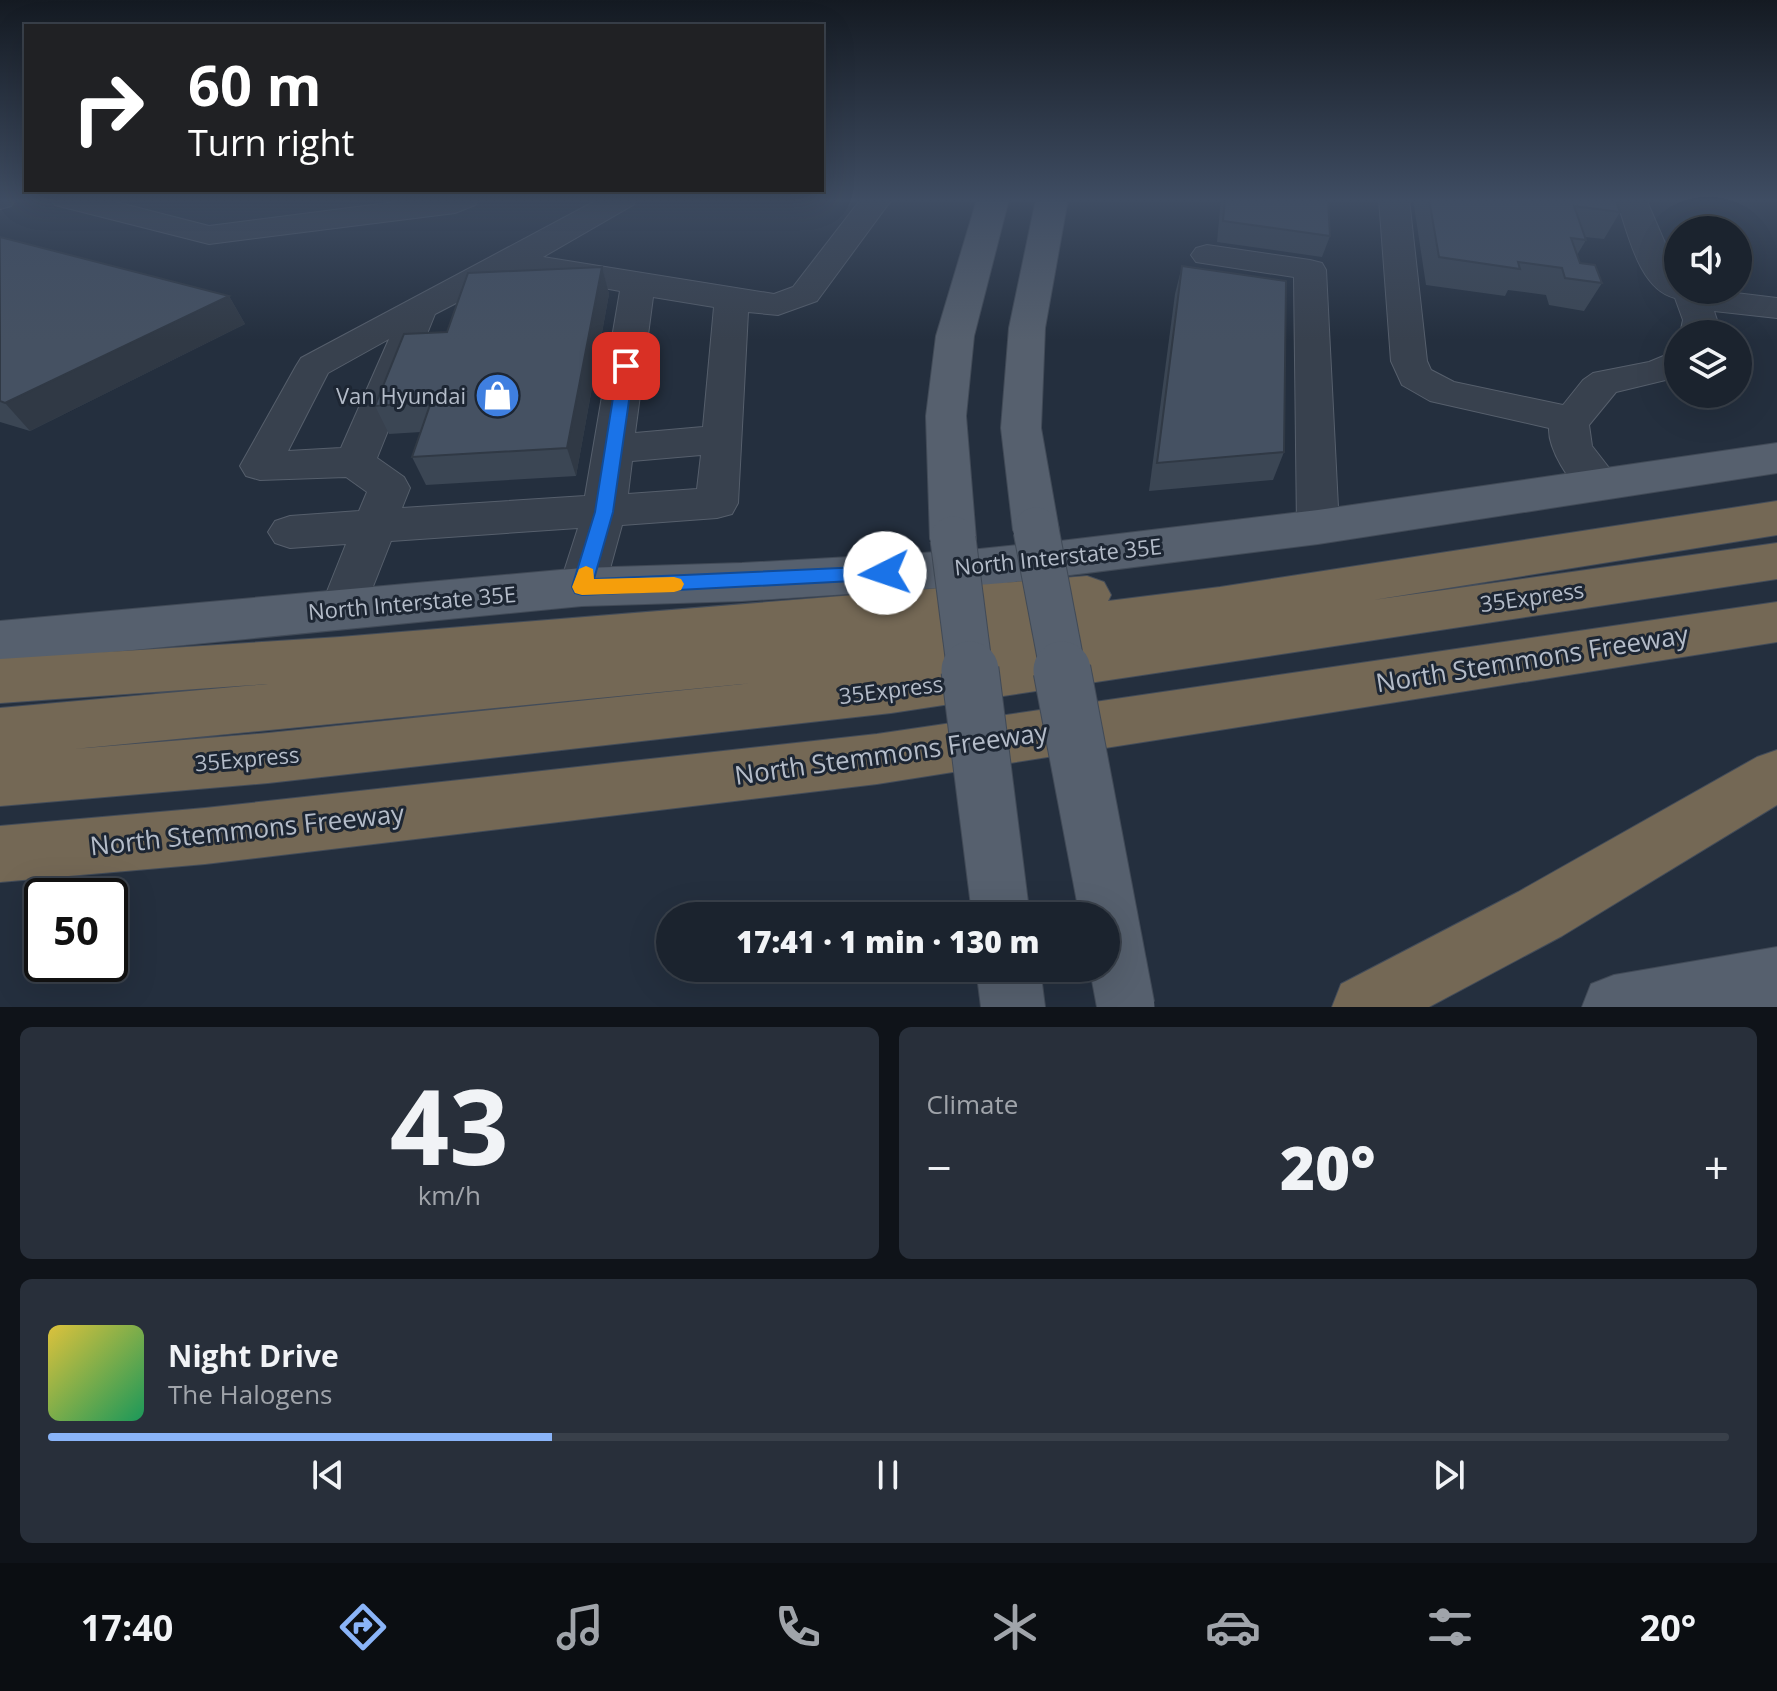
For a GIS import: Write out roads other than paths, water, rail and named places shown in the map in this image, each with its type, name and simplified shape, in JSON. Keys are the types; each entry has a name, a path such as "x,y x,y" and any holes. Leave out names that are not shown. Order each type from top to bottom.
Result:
{"highway":[{"path":"0,732 890,649 1220,606 1777,518"},
{"name":"35Express","path":"0,780 268,758 891,691 1777,561"},
{"path":"0,681 355,657 1085,594 1220,606"},
{"name":"North Stemmons Freeway","path":"0,854 205,836 877,759 1777,622"},
{"path":"1364,1007 1540,914 1777,775"}],"main road":[{"path":"980,246 955,336 946,416 953,539 999,902"},
{"path":"1043,246 1027,328 1021,428 1036,530 1126,1007"},
{"name":"North Interstate 35E","path":"0,642 582,587 742,582 999,566 1318,527 1599,482 1777,458"},
{"path":"1010,982 1013,1007"},
{"path":"1614,1007 1774,985"}],"lane":[{"path":"343,609 389,488 355,462 260,466 314,366 539,246"},
{"path":"512,261 732,300 778,305 805,294 841,246"},
{"path":"1398,246 1409,361 1415,377 1443,392 1571,420"},
{"path":"1650,246 1664,279"},
{"path":"1207,255 1310,270 1318,527"},
{"path":"582,587 604,512 638,284"},
{"path":"290,532 717,503 732,300"},
{"path":"1752,304 1777,308"},
{"path":"355,462 420,308"},
{"path":"1599,482 1568,437 1571,420 1584,408 1595,390 1606,382 1664,371"},
{"path":"613,449 722,439"}],"place":[{"name":"Van Hyundai","path":"497,396"}]}
